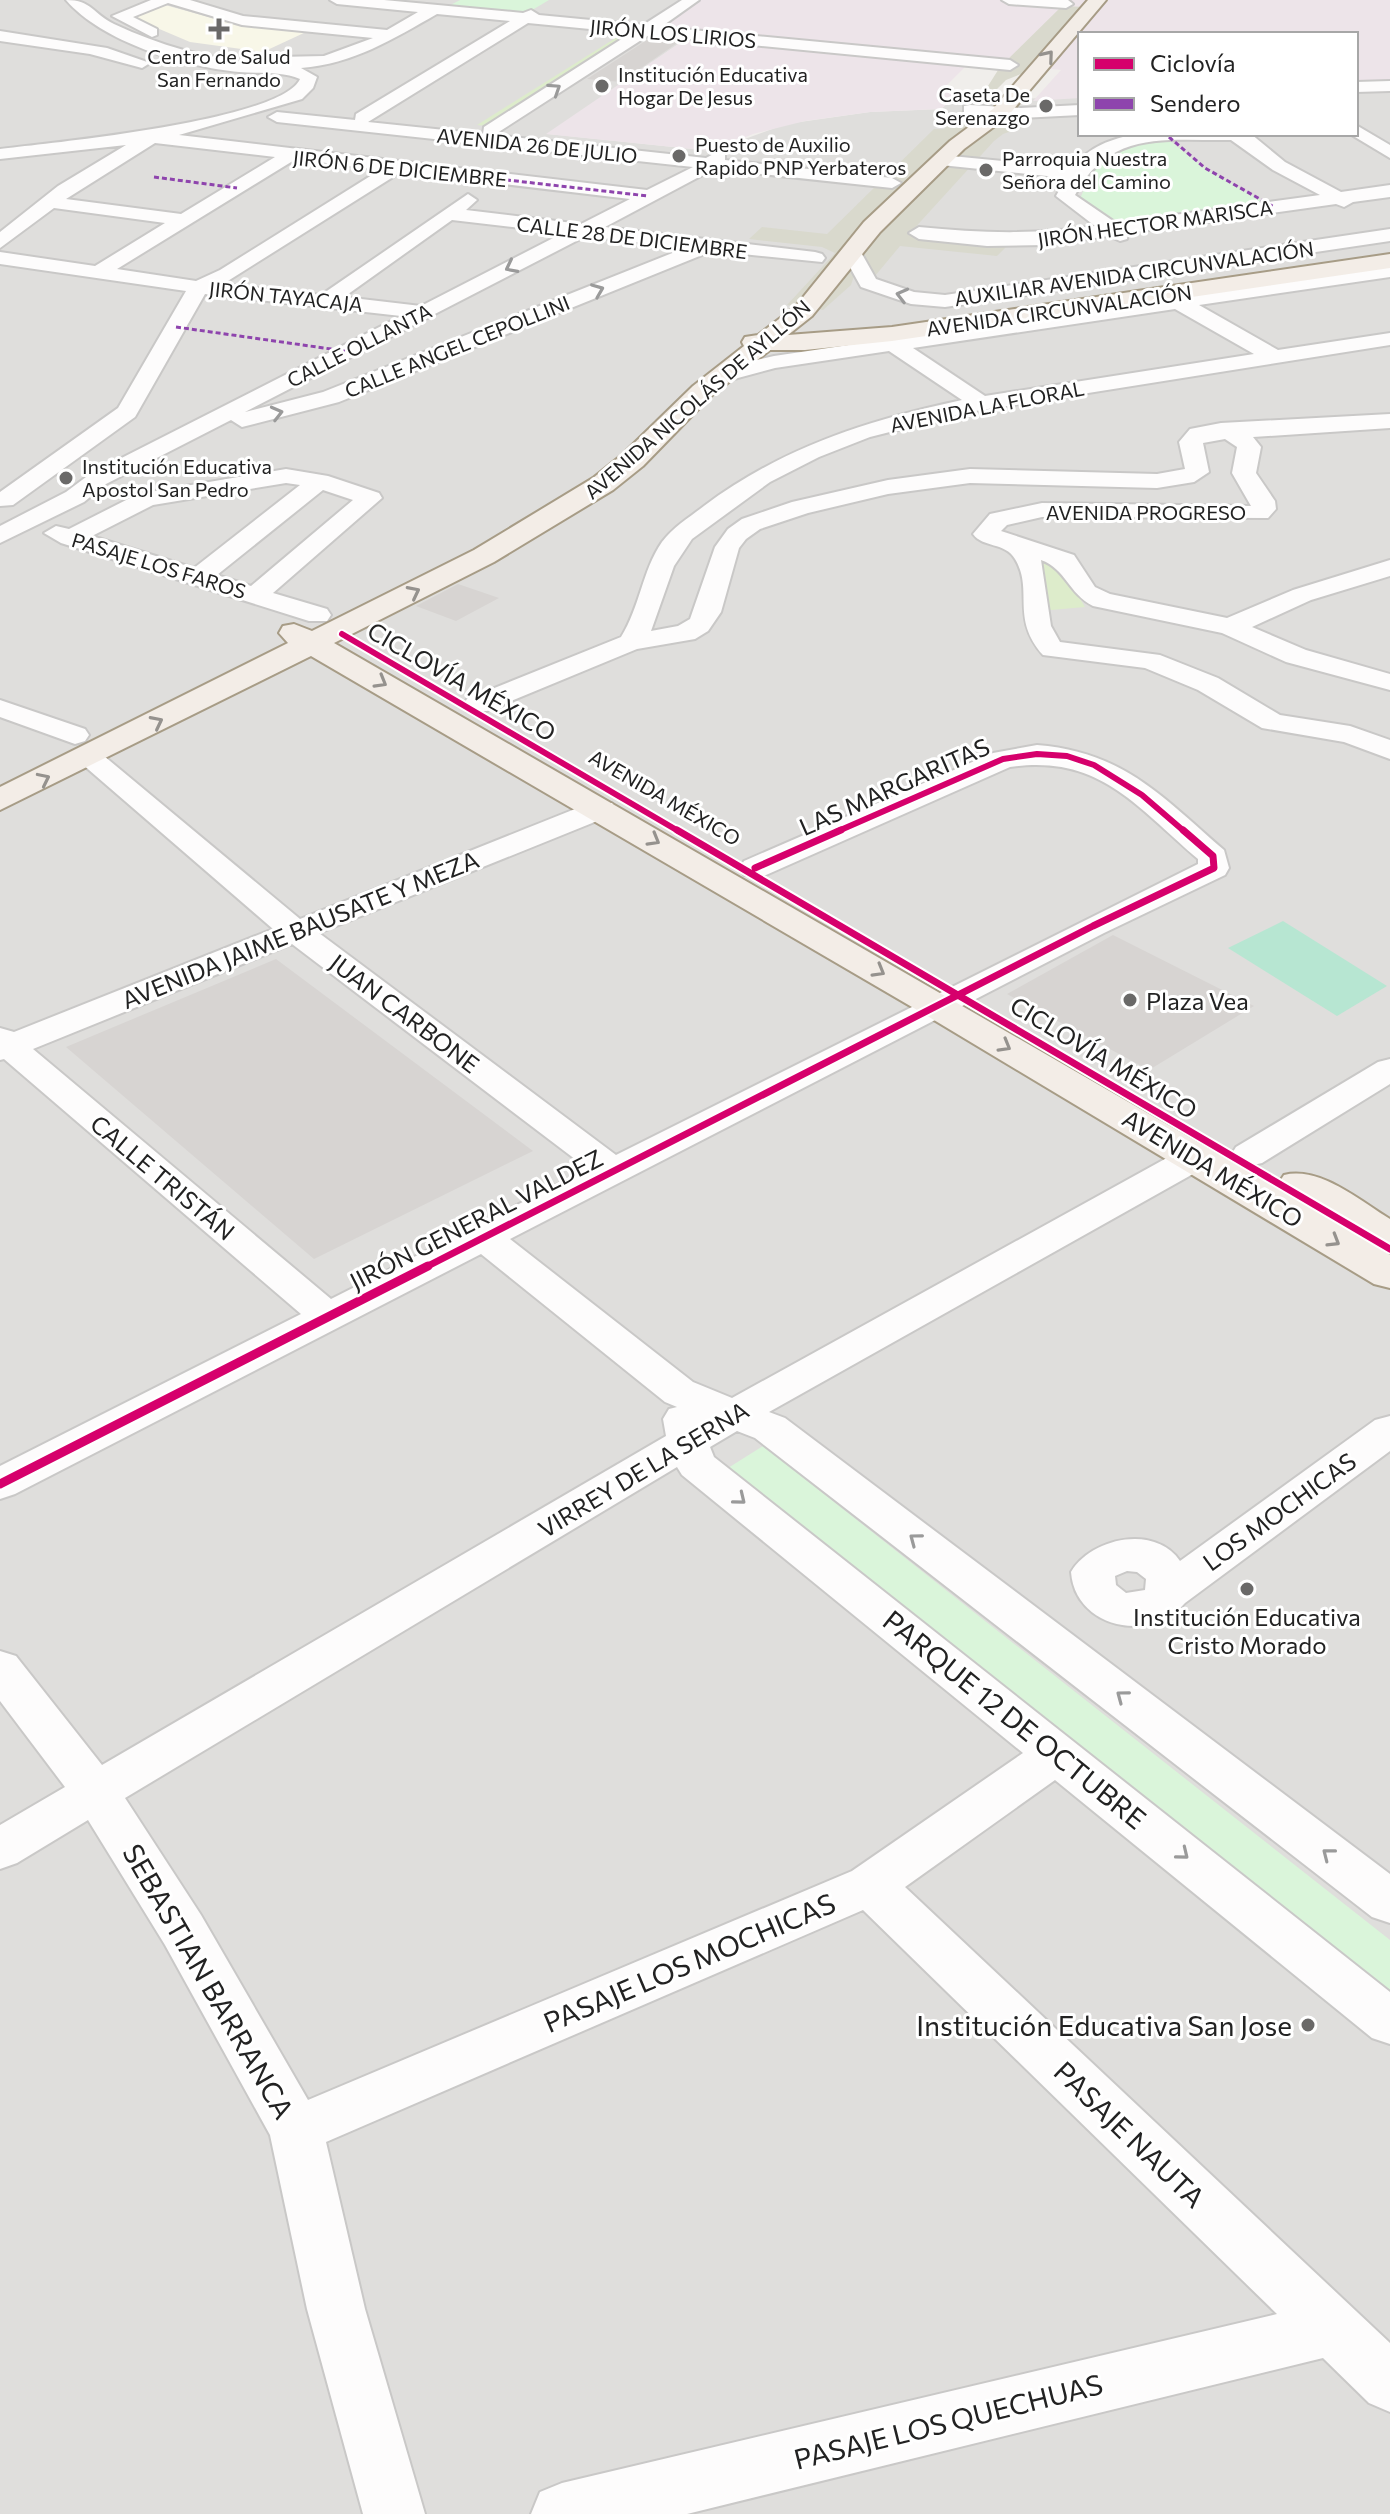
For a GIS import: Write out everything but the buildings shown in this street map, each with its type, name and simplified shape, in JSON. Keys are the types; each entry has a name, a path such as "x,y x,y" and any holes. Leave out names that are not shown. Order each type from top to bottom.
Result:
{"main road":[{"name":"AVENIDA NICOLÁS DE AYLLÓN","path":"680,378 713,366 774,335 804,311 851,251 941,160 1005,107 1097,0"},
{"path":"1048,21 1068,2"},
{"name":"AVENIDA NICOLÁS DE AYLLÓN","path":"795,277 990,88 1024,47"},
{"path":"1348,241 1384,255"},
{"name":"AVENIDA CIRCUNVALACIÓN","path":"774,335 930,317 1126,282 1384,255"},
{"name":"AVENIDA CIRCUNVALACIÓN","path":"742,326 774,335 892,334 1384,255"},
{"name":"AVENIDA NICOLÁS DE AYLLÓN","path":"0,800 81,746 316,629 484,556 570,507 633,460 684,407 713,366"},
{"name":"AVENIDA NICOLÁS DE AYLLÓN","path":"316,629 482,532 562,482 582,465"},
{"name":"AVENIDA MÉXICO","path":"316,629 477,705 755,868 1196,1157 1390,1274"},
{"name":"AVENIDA MÉXICO","path":"316,629 601,809 1249,1155 1390,1237"},
{"name":"AVENIDA NICOLÁS DE AYLLÓN","path":"0,772 81,746"}],"street":[{"path":"81,5 171,0 242,20 388,35"},
{"name":"JIRÓN LOS LIRIOS","path":"337,0 646,31 990,88 1005,107"},
{"path":"162,1 120,16 180,43 257,60 296,64 350,56 451,0"},
{"path":"362,118 557,0"},
{"path":"467,129 665,0"},
{"path":"490,131 692,0"},
{"path":"1009,0 1068,2"},
{"path":"81,5 92,17 116,31 199,61 236,67"},
{"path":"0,36 56,47 105,50 153,66 295,71 309,77 307,85 296,95 152,137 0,154"},
{"path":"1358,87 1390,86"},
{"path":"1358,95 1390,94"},
{"path":"1005,107 1078,101"},
{"path":"1005,107 1078,110"},
{"name":"AVENIDA 26 DE JULIO","path":"714,160 541,146 343,124 285,113 490,131 895,180"},
{"path":"97,273 343,124"},
{"path":"1358,130 1390,127"},
{"path":"1358,131 1390,153"},
{"path":"1178,268 1109,229 1066,200 1065,196 1077,174 1095,155 1127,141 1204,136"},
{"path":"1238,136 1279,166 1377,217"},
{"path":"0,242 50,202 152,137"},
{"name":"JIRÓN 6 DE DICIEMBRE","path":"152,137 291,156 648,196"},
{"path":"328,299 541,146"},
{"name":"CALLE OLLANTA","path":"0,536 7,510 75,497 98,479 714,160"},
{"path":"941,160 1077,174"},
{"path":"7,510 127,412 199,287 227,274 395,168"},
{"name":"JIRÓN HECTOR MARISCA","path":"919,233 1017,241 1390,191"},
{"path":"50,202 183,220"},
{"name":"CALLE 28 DE DICIEMBRE","path":"449,214 819,254"},
{"name":"CALLE 28 DE DICIEMBRE","path":"586,228 708,246 819,254"},
{"name":"AUXILIAR AVENIDA CIRCUNVALACIÓN","path":"851,251 868,283 925,300 982,298 1126,282 1178,268 1390,235"},
{"name":"CALLE ANGEL CEPOLLINI","path":"198,428 274,414 331,397 708,246"},
{"name":"JIRÓN TAYACAJA","path":"0,258 199,287 328,299 422,312"},
{"name":"AUXILIAR AVENIDA CIRCUNVALACIÓN","path":"713,366 774,362 1390,271"},
{"path":"1178,302 1275,357"},
{"name":"AVENIDA LA FLORAL","path":"631,642 646,621 657,576 675,542 731,497 781,466 849,436 981,403 1390,339"},
{"path":"894,345 981,403"},
{"path":"127,412 198,428"},
{"path":"477,705 631,642 686,633 699,625 708,612 727,547 751,524 843,497 970,476 1157,481 1186,477 1197,472 1191,442 1198,434 1221,430 1390,421"},
{"name":"AVENIDA PROGRESO","path":"1221,430 1241,437 1249,447 1244,473 1263,501 1264,509 1259,513 1042,510 999,519 986,532 988,536 1014,543 1036,575 1034,605 1041,638 1052,649 1150,661 1208,684 1272,722 1350,735 1390,750"},
{"path":"70,538 163,495 286,476 320,481 370,498 255,595"},
{"path":"197,578 320,481"},
{"name":"PASAJE LOS FAROS","path":"7,510 70,538 255,595 316,629"},
{"path":"1014,543 1065,560 1086,592 1102,600 1230,627 1296,656 1390,682"},
{"path":"1230,627 1302,595 1390,568"},
{"path":"0,708 81,746"},
{"name":"JUAN CARBONE","path":"81,746 294,930 616,1172"},
{"name":"LAS MARGARITAS","path":"755,868 1003,759 1031,752 1065,754 1113,772 1213,856 1214,868 955,998"},
{"name":"AVENIDA JAIME BAUSATE Y MEZA","path":"3,1045 601,809"},
{"name":"JIRÓN GENERAL VALDEZ","path":"0,1484 955,998"},
{"name":"CALLE TRISTÁN","path":"3,1045 327,1316"},
{"path":"1249,1155 1390,1069"},
{"name":"VIRREY DE LA SERNA","path":"0,1849 736,1413 1196,1157"},
{"path":"485,1239 679,1392 770,1428 1390,1902"},
{"name":"PARQUE 12 DE OCTUBRE","path":"679,1392 688,1444 697,1465 1390,2022"},
{"name":"LOS MOCHICAS","path":"1169,1592 1390,1430"},
{"name":"SEBASTIAN BARRANCA","path":"0,1668 96,1792 183,1930 296,2130 336,2309 394,2514"},
{"name":"PASAJE LOS MOCHICAS","path":"296,2130 870,1885 1058,1753"},
{"name":"PASAJE NAUTA","path":"870,1885 1390,2383"},
{"name":"PASAJE LOS QUECHUAS","path":"562,2514 1333,2328"}],"shaded area":[{"path":"0,0 697,0 690,36 548,134 712,151 786,124 870,112 941,109 952,99 1078,98 1078,136 1358,136 1358,85 1390,83 1390,2514 0,2514"},
{"path":"697,0 1390,0 1390,83 1358,84 1358,32 1078,32 1078,98 1033,101 1061,70 650,32"},
{"name":"Centro de Salud San Fernando","path":"165,5 227,22 306,32 263,52 190,42 131,17 141,8"},
{"path":"1062,6 1086,7 1096,12 1051,62 1006,80 995,91 990,90 988,86 1000,67"},
{"path":"687,38 962,63 966,66 944,88 963,90 941,109 870,112 805,121 753,134 712,151 546,134"},
{"path":"976,96 988,98 981,111 1032,124 1003,134 994,141 911,232 1010,243 997,256 900,246 875,276 854,276 851,285 823,310 787,305 835,253 822,247 749,239 762,227 827,234 934,129 944,129"}],"green space":[{"path":"460,0 549,0 522,16 445,8"},
{"path":"622,34 631,34 486,126 477,125"},
{"path":"1169,140 1204,168 1271,206 1126,225 1108,223 1080,199 1095,171 1114,153 1138,144"},
{"path":"1040,559 1063,570 1085,607 1040,611"},
{"path":"1283,921 1387,986 1337,1016 1228,948"},
{"path":"763,1446 1390,1940 1390,1991 728,1468"}],"marked path":[{"path":"1169,137 1205,168 1274,207"},
{"path":"154,177 237,188"},
{"path":"498,179 648,196"},
{"path":"176,327 345,351"}],"cycle path":[{"name":"CICLOVÍA MÉXICO","path":"342,634 1390,1249"},
{"path":"0,1484 1093,926 1214,868 1213,856 1119,778 1067,756 1037,754 1003,759 755,868"}],"place":[{"name":"Centro de Salud San Fernando","path":"219,29"},
{"name":"Institución Educativa Hogar De Jesus","path":"602,86"},
{"name":"Caseta De Serenazgo","path":"1046,106"},
{"name":"Puesto de Auxilio Rapido PNP Yerbateros","path":"679,156"},
{"name":"Parroquia Nuestra Señora del Camino","path":"986,170"},
{"name":"Institución Educativa Apostol San Pedro","path":"66,478"},
{"name":"Plaza Vea","path":"1130,1000"},
{"name":"Institución Educativa Cristo Morado","path":"1247,1589"},
{"name":"Institución Educativa San Jose","path":"1308,2025"}]}
